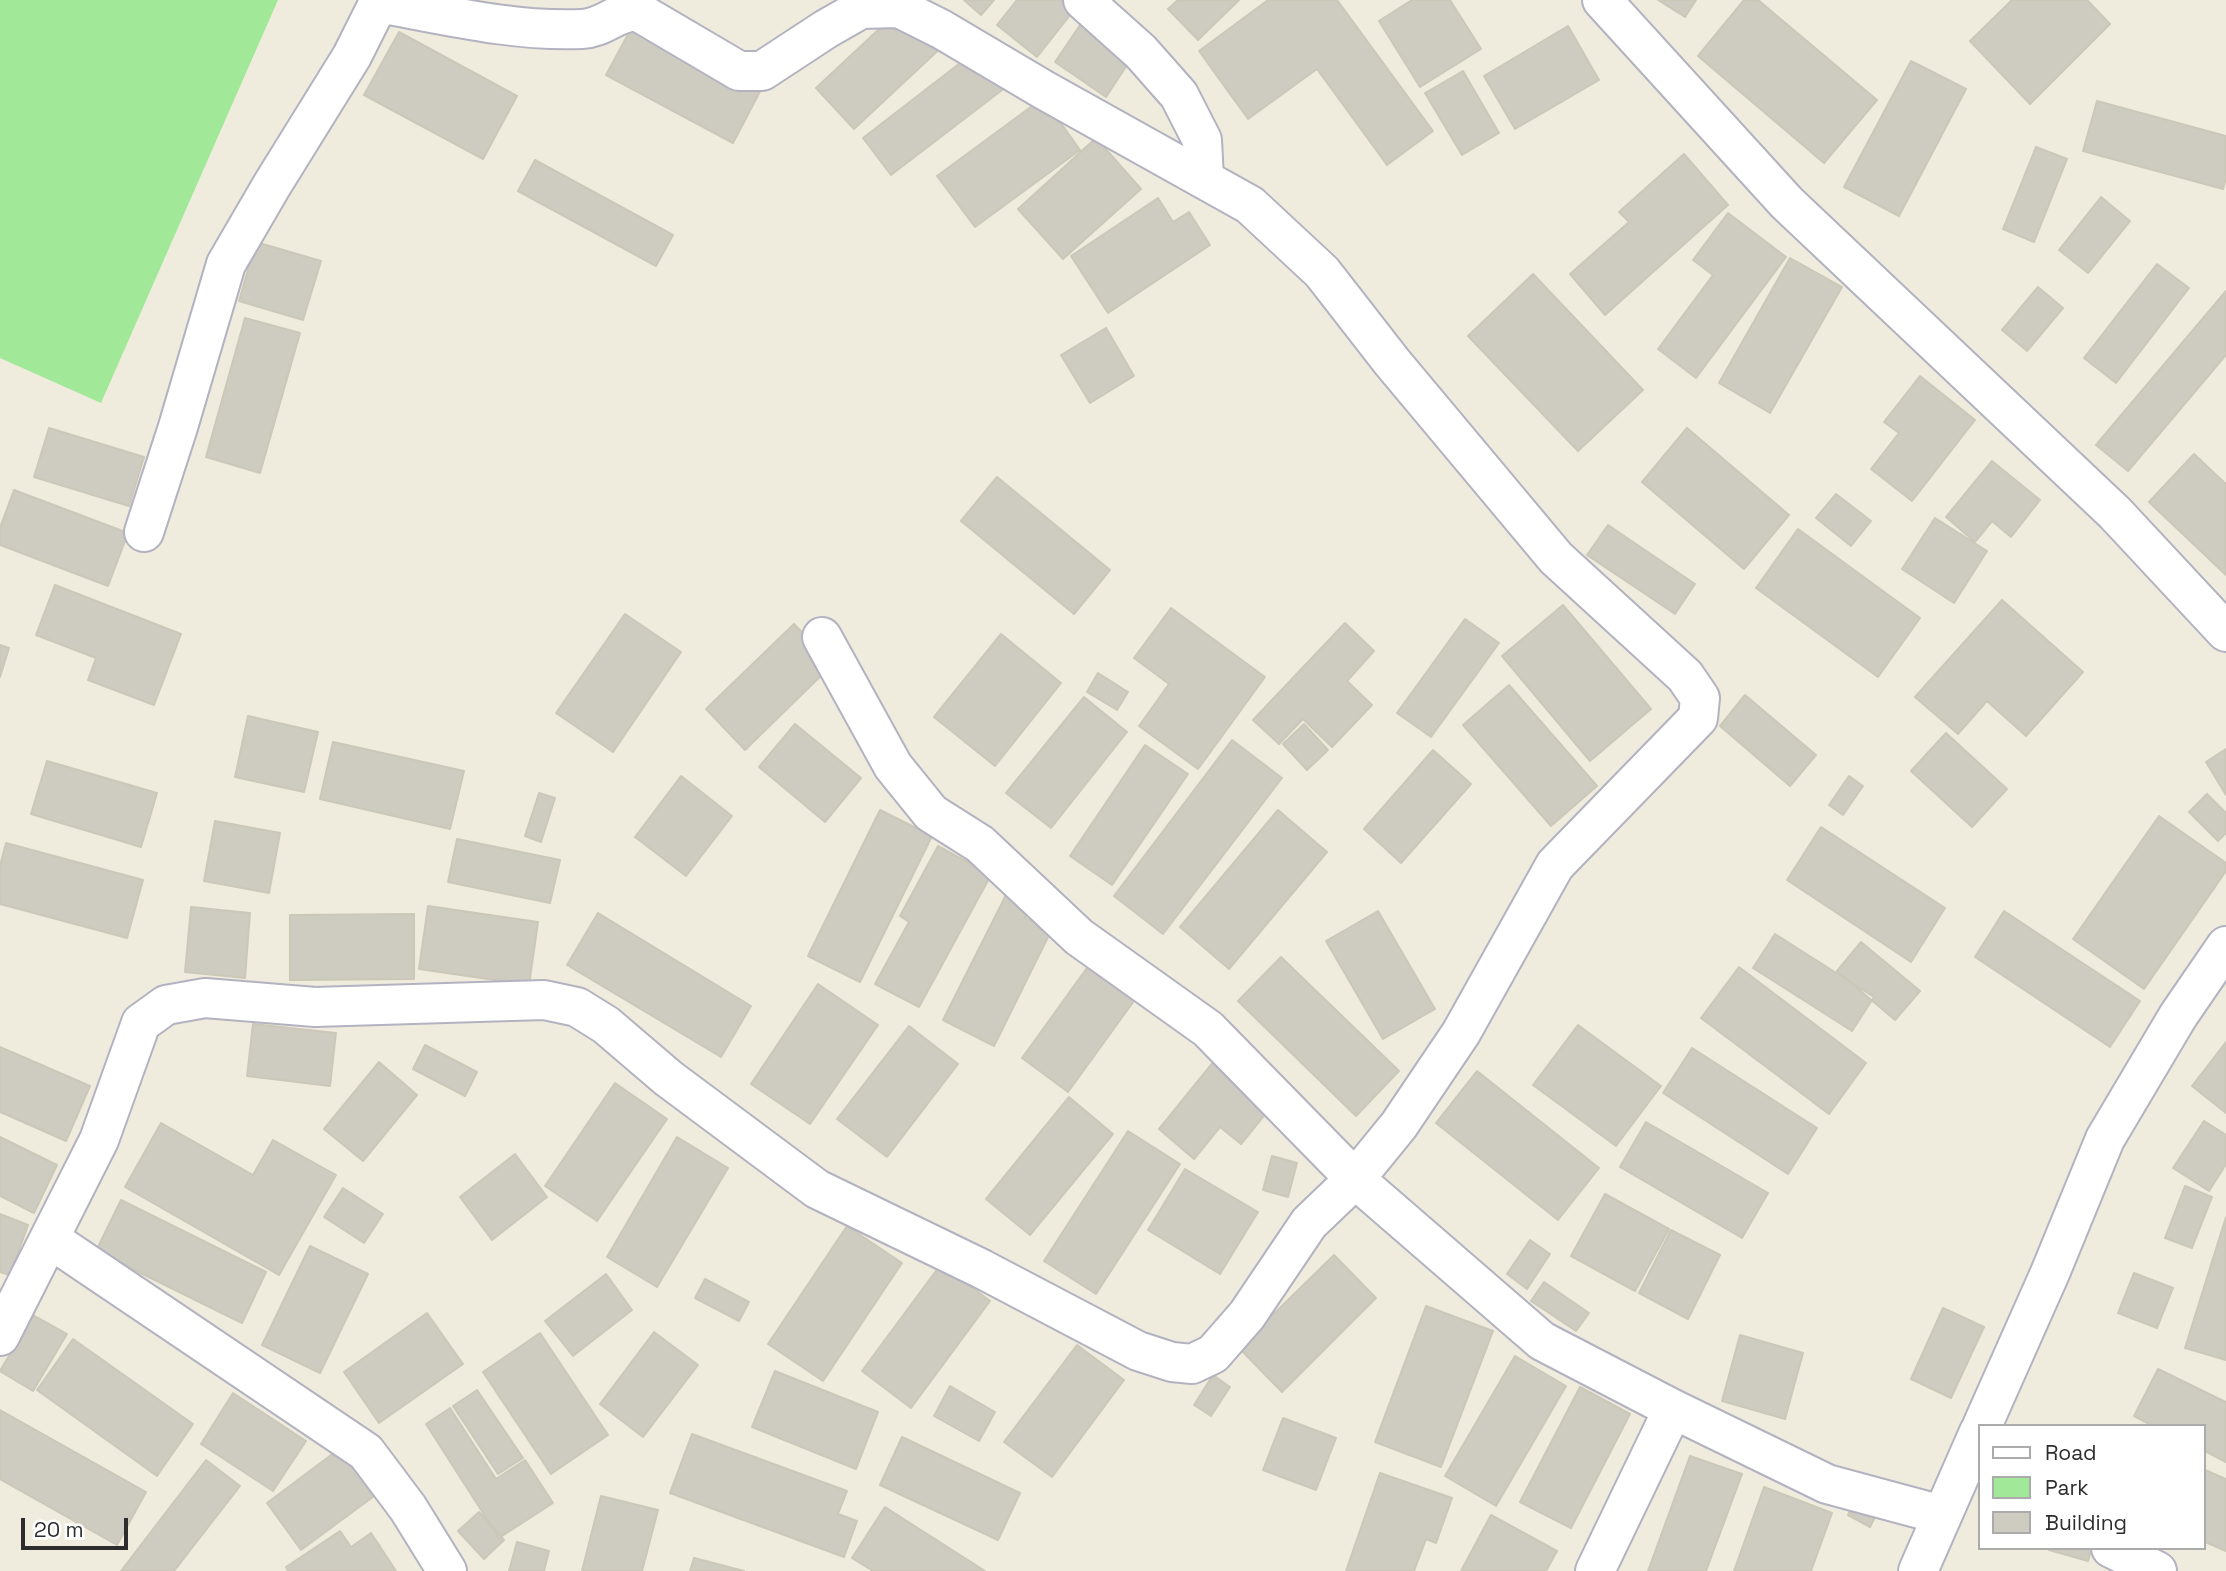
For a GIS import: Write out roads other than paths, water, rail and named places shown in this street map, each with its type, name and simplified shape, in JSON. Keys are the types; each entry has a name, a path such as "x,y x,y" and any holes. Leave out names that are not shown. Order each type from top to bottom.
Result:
{"street":[{"path":"1083,0 1141,52 1179,95 1202,140 1204,179"},
{"path":"1602,0 1787,203 2115,513 2226,632"},
{"path":"0,1336 99,1140 141,1023 166,1004 205,998 315,1007 544,1000 577,1007 606,1026 668,1078 817,1189 982,1269 1138,1351 1172,1362 1192,1364 1213,1354 1247,1315 1309,1223 1355,1179 1399,1125 1461,1033 1555,865 1698,718 1700,698 1685,676 1556,558 1392,362 1322,272 1250,205 941,29 899,8 861,9 762,71 738,71 637,11 624,11 612,20 586,29 543,28 466,19 380,1 352,55 226,264 144,532"},
{"path":"822,637 893,766 930,813 980,844 1079,937 1208,1029 1355,1179 1542,1341 1827,1484 1942,1515"},
{"path":"1983,1424 2050,1273 2105,1139 2178,1016 2226,946"},
{"path":"50,1239 366,1452 408,1508 447,1571"},
{"path":"1595,1571 1673,1409"},
{"path":"1918,1571 1942,1515 1975,1455"},
{"path":"2115,1550 2157,1571"}]}
